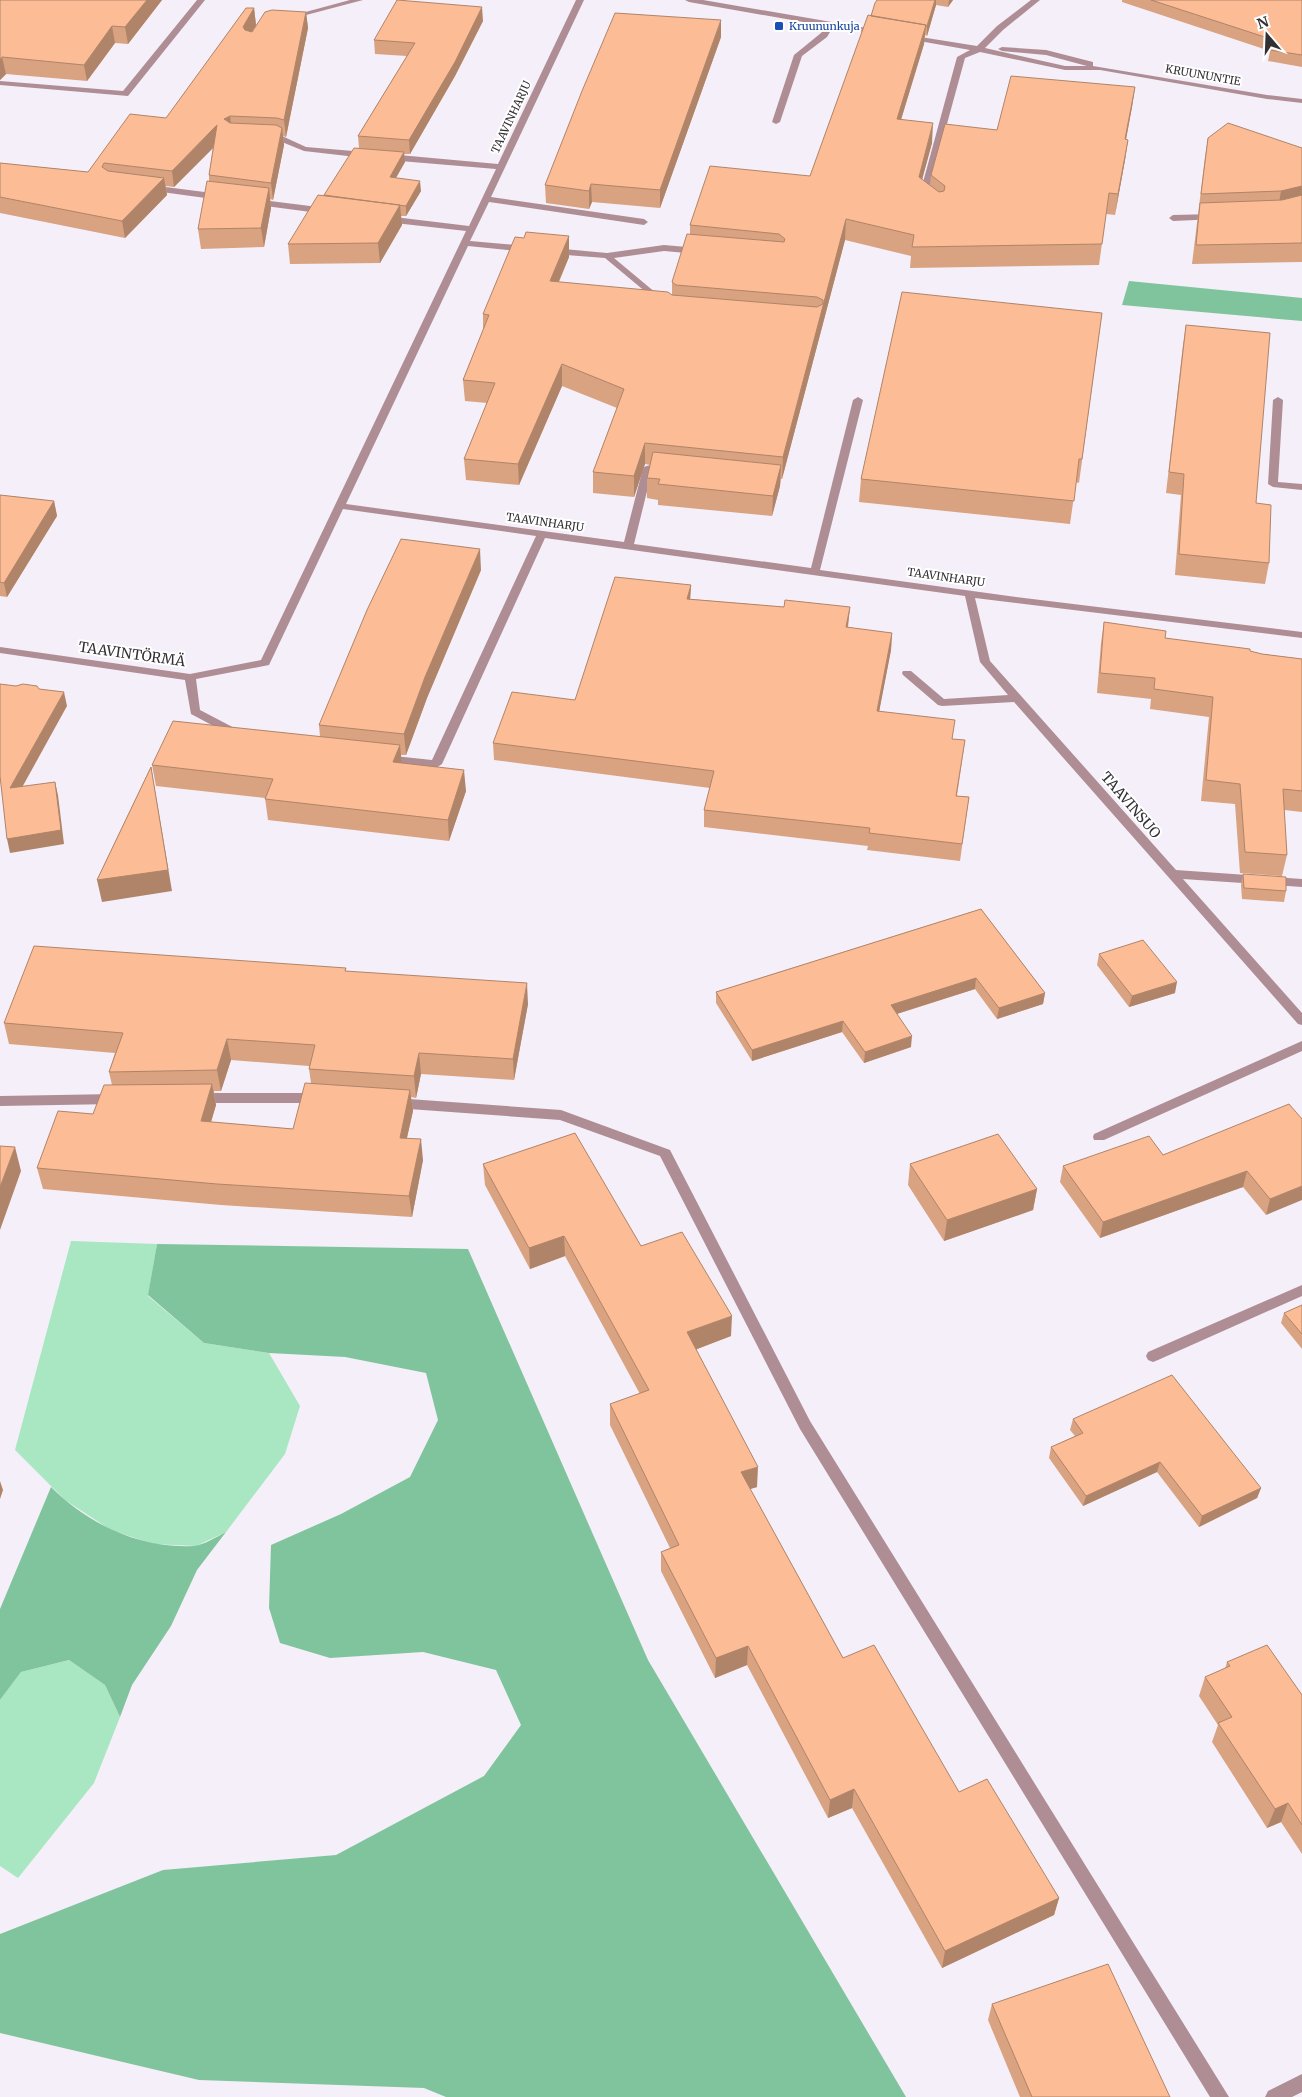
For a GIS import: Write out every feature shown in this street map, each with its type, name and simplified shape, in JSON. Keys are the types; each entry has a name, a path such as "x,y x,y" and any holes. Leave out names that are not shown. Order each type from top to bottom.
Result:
{"street":[{"path":"0,83 125,94 201,0"},
{"path":"282,19 359,0"},
{"name":"TAAVINHARJU","path":"580,0 340,506 970,592 1016,600 1302,635"},
{"path":"689,0 890,34"},
{"path":"931,202 923,197 961,57 979,49 1000,28 1036,0"},
{"path":"776,122 798,55 824,35 831,24"},
{"name":"KRUUNUNTIE","path":"900,36 979,49 1065,68 1100,68"},
{"name":"KRUUNUNTIE","path":"979,49 1036,50 1066,56 1100,68 1266,97 1302,101"},
{"path":"260,137 279,138 304,149 373,156"},
{"path":"382,156 502,167"},
{"path":"141,187 228,198"},
{"path":"487,199 644,222"},
{"path":"247,201 335,212"},
{"path":"1173,218 1221,216"},
{"path":"374,218 473,229"},
{"path":"466,243 606,256 664,248 711,253"},
{"path":"606,256 664,305"},
{"path":"815,571 858,400"},
{"path":"1278,400 1273,484 1302,487"},
{"path":"628,546 648,468 676,471"},
{"name":"TAAVINTÖRMÄ","path":"0,650 190,677 266,663 340,506"},
{"path":"377,758 436,764 542,534"},
{"name":"TAAVINSUO","path":"970,592 985,662 1302,1020"},
{"path":"907,673 942,703 1016,698"},
{"path":"190,677 195,712 240,736"},
{"path":"1171,874 1302,884"},
{"path":"1100,1137 1302,1046"},
{"path":"0,1101 127,1099"},
{"path":"185,1099 332,1099"},
{"path":"382,1102 561,1115 665,1154 805,1425 1220,2097"},
{"path":"1153,1356 1302,1290"},
{"path":"1274,2097 1302,2083"}],"green space":[{"path":"1129,281 1302,298 1302,321 1122,305"},
{"path":"71,1241 157,1244 148,1296 204,1343 269,1353 300,1406 285,1454 226,1532 196,1546 153,1544 111,1530 65,1500 15,1450"},
{"path":"157,1244 468,1249 648,1660 906,2097 446,2097 424,2088 199,2080 0,2033 0,1934 163,1870 336,1855 484,1776 521,1725 496,1670 423,1652 330,1658 280,1643 269,1608 271,1545 341,1514 410,1477 438,1420 426,1373 345,1357 269,1353 204,1343 148,1295"},
{"path":"51,1487 81,1512 98,1523 116,1532 154,1543 194,1546 226,1532 197,1570 171,1626 132,1685 120,1717 105,1685 69,1660 21,1672 0,1700 0,1609"},
{"path":"69,1660 105,1685 120,1717 94,1783 18,1878 0,1866 0,1700 21,1672"}],"building":[{"path":"0,0 147,0 125,27 112,26 84,65 2,57 0,60"},
{"path":"397,0 482,7 455,62 409,140 358,136 415,43 374,40"},
{"path":"877,0 935,0 927,26 925,26 871,16"},
{"path":"1151,0 1302,0 1302,55 1270,50 1274,40"},
{"path":"246,8 254,8 243,27 245,30 252,32 265,12 272,10 306,12 284,120 230,116 224,119 230,123 276,125 282,128 271,183 209,175 217,125 172,171 104,163 102,167 108,171 164,178 122,221 0,197 0,163 88,172 130,114 166,118"},
{"path":"615,13 721,20 660,190 591,184 589,191 545,185 582,91"},
{"path":"868,15 926,25 897,119 933,123 919,177 939,192 944,191 945,186 931,175 945,124 997,130 1011,76 1135,87 1125,139 1128,140 1118,194 1109,193 1102,244 912,247 914,235 846,219 783,457 645,443 634,476 593,472 624,389 562,364 518,464 464,459 495,383 463,380 489,315 483,314 515,237 524,238 526,232 569,236 550,281 668,292 672,295 817,307 823,304 823,300 817,297 676,285 672,282 687,234 784,242 785,239 779,234 690,225 710,166 810,176"},
{"path":"1228,123 1302,148 1302,186 1281,191 1201,194 1208,138"},
{"path":"354,148 404,152 390,177 420,181 406,206 324,195"},
{"path":"207,181 269,188 261,228 198,229"},
{"path":"318,195 400,205 378,243 288,244"},
{"path":"1302,195 1302,243 1196,245 1200,203 1282,200"},
{"path":"902,292 1102,313 1082,459 1079,459 1074,501 861,479"},
{"path":"1186,325 1270,333 1256,503 1271,505 1269,563 1179,554 1184,474 1169,472"},
{"path":"653,452 781,465 773,496 658,484 660,479 647,478"},
{"path":"0,495 54,501 4,583 0,582"},
{"path":"401,539 480,549 425,677 404,734 319,725 367,610"},
{"path":"615,577 691,585 687,599 784,607 785,600 850,607 846,627 892,633 877,711 955,720 952,739 965,740 956,796 969,797 962,844 869,833 870,828 704,810 714,771 493,743 512,692 575,700"},
{"path":"1104,622 1166,631 1165,638 1250,649 1250,651 1262,654 1302,659 1302,791 1283,789 1287,855 1245,852 1240,784 1206,780 1213,697 1154,689 1155,678 1100,673"},
{"path":"0,684 16,686 23,684 37,686 39,689 64,692 10,788 55,782 61,830 7,839 0,776"},
{"path":"173,721 400,745 393,762 464,770 448,820 265,799 273,779 152,765"},
{"path":"151,767 168,870 97,880"},
{"path":"1243,874 1286,877 1286,891 1244,888"},
{"path":"981,909 1045,993 999,1008 976,978 891,1005 912,1036 865,1052 843,1021 752,1050 716,992"},
{"path":"1143,940 1177,982 1132,996 1099,954"},
{"path":"34,946 346,968 345,971 527,983 513,1059 419,1053 414,1076 309,1069 315,1045 227,1039 217,1070 109,1072 123,1033 4,1023"},
{"path":"305,1083 410,1090 400,1138 421,1139 409,1196 217,1184 37,1168 58,1111 93,1114 104,1085 212,1084 201,1121 293,1129"},
{"path":"1289,1104 1302,1119 1302,1186 1270,1199 1247,1171 1103,1222 1063,1166 1149,1136 1163,1155"},
{"path":"575,1133 641,1246 682,1232 732,1316 687,1332 758,1467 741,1472 843,1658 874,1645 959,1792 987,1779 1059,1898 945,1951 854,1789 830,1800 748,1646 716,1658 661,1552 679,1545 610,1404 649,1390 564,1236 529,1248 483,1164"},
{"path":"998,1134 1037,1189 947,1220 910,1164"},
{"path":"0,1146 15,1147 0,1187"},
{"path":"1302,1305 1302,1334 1284,1313"},
{"path":"1172,1375 1261,1488 1202,1516 1160,1462 1086,1496 1051,1447 1083,1433 1073,1419"},
{"path":"1267,1645 1302,1695 1302,1825 1288,1803 1275,1809 1218,1723 1232,1717 1205,1677 1230,1666 1227,1662"},
{"path":"1108,1964 1170,2097 1032,2097 992,2004"}],"place":[{"name":"Kruununkuja","path":"779,26"}]}
